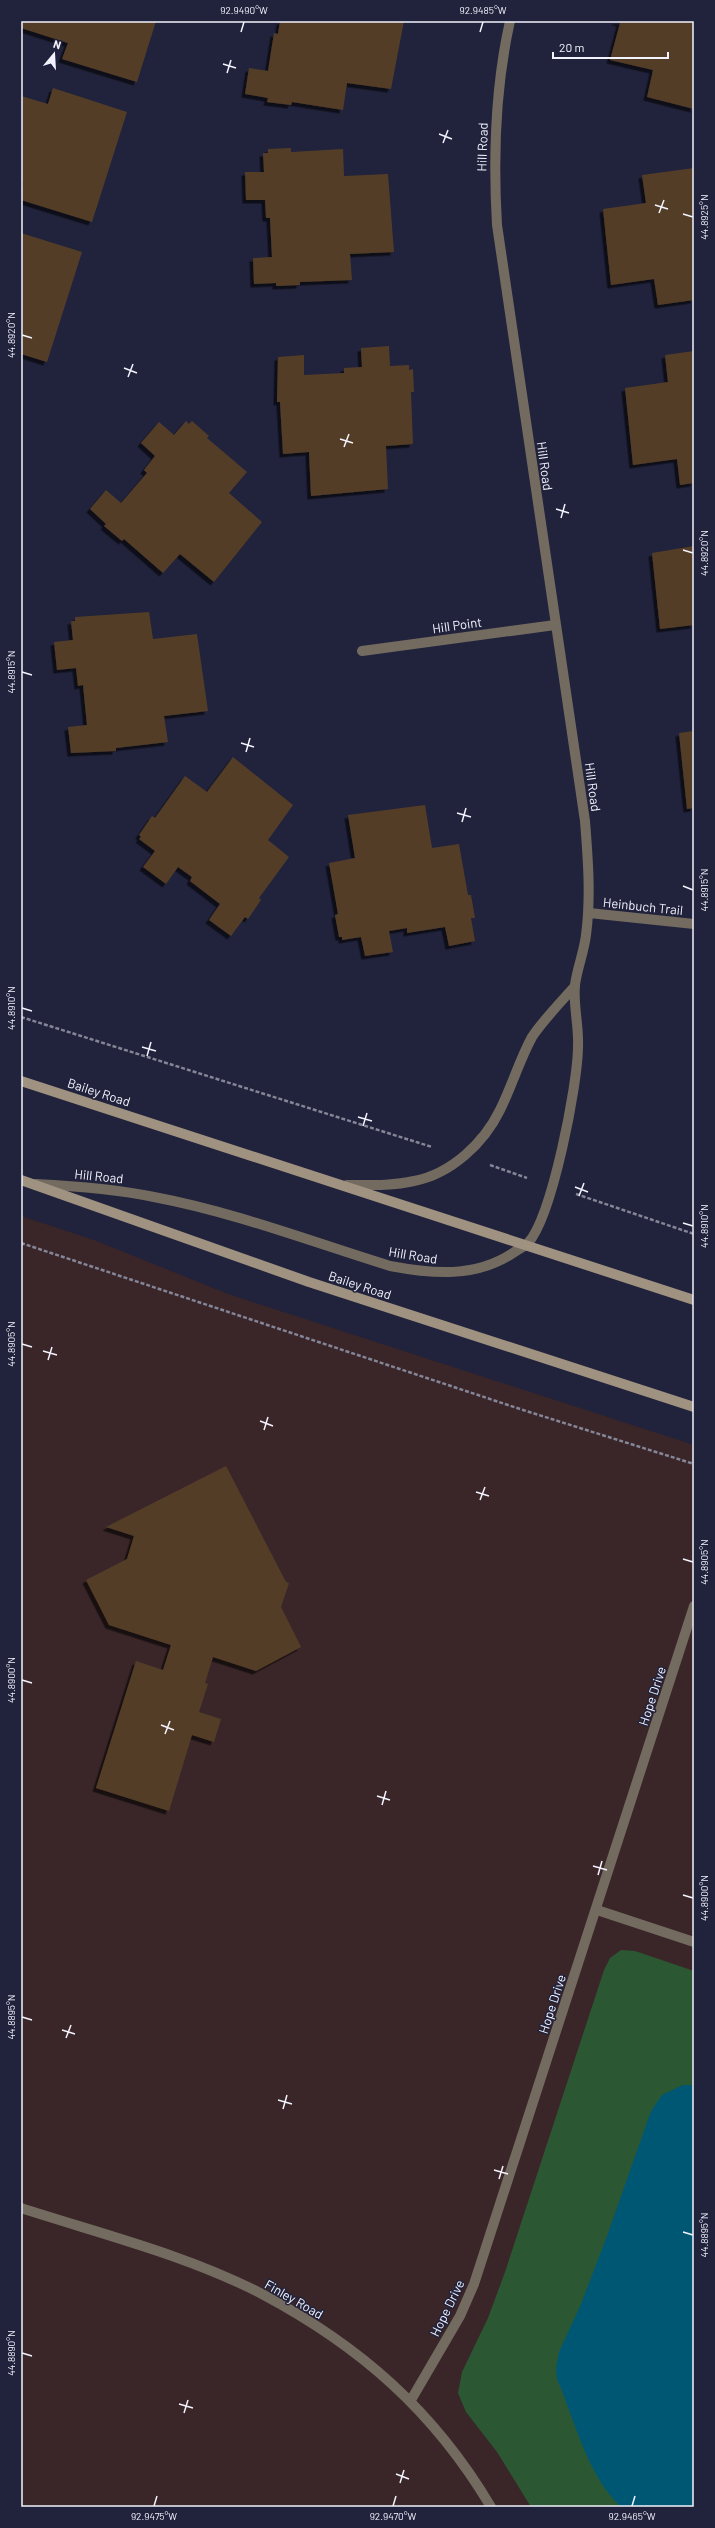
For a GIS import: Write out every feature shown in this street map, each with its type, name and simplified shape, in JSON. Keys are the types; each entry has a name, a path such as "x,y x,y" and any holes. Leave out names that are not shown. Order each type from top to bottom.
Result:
{"main road":[{"name":"Bailey Road","path":"21,1081 347,1185 694,1300"},
{"name":"Bailey Road","path":"21,1180 309,1282 694,1408"}],"street":[{"name":"Hill Road","path":"32,1184 94,1187 154,1197 209,1211 390,1266 418,1271 465,1271 487,1266 527,1244 537,1230 551,1186 574,1089 578,1046 575,986 589,913 589,870 585,821 497,225 495,130 503,58 510,21"},
{"name":"Hill Point","path":"362,651 555,625"},
{"name":"Heinbuch Trail","path":"589,913 694,924"},
{"name":"Hill Road","path":"347,1185 384,1185 415,1181 440,1171 464,1157 485,1135 500,1109 517,1066 533,1036 575,986"},
{"name":"Hope Drive","path":"411,2400 460,2316 474,2284 597,1910 694,1606"},
{"path":"597,1910 694,1942"},
{"name":"Finley Road","path":"21,2208 181,2260 262,2294 331,2336 377,2369 411,2400 453,2450 491,2507"}],"path":[{"path":"21,1017 464,1157 694,1234"},
{"path":"21,1243 508,1405 694,1464"}],"shaded area":[{"path":"21,1216 94,1240 228,1294 694,1445 694,2507 21,2507"}],"green space":[{"path":"621,1950 635,1951 694,1971 694,2507 531,2507 497,2452 466,2412 458,2393 462,2372 488,2318 505,2272 604,1970 610,1958"}],"water":[{"path":"683,2085 694,2085 694,2507 621,2507 609,2494 599,2479 583,2447 557,2379 556,2368 559,2352 581,2304 607,2236 651,2111 662,2095"}],"building":[{"path":"21,21 156,21 137,82 62,59 68,43 21,28"},
{"path":"280,21 404,21 391,89 347,83 343,110 292,102 291,105 267,102 268,98 245,94 249,68 268,71 274,33 278,34"},
{"path":"614,21 694,21 694,109 647,97 653,70 610,60 620,23"},
{"path":"53,88 127,112 92,222 21,200 23,183 21,182 21,96 48,104"},
{"path":"291,148 291,152 343,149 344,176 388,174 394,252 350,254 352,280 300,282 300,285 276,286 276,283 254,284 253,258 272,257 270,218 266,218 265,200 246,200 245,172 264,172 263,153 268,153 268,149"},
{"path":"694,168 694,300 658,305 654,279 611,285 603,209 646,203 642,175"},
{"path":"21,233 82,252 47,362 21,354"},
{"path":"389,346 390,366 409,365 409,370 413,369 414,392 411,392 413,444 386,446 388,489 311,496 309,452 283,454 280,402 277,402 278,357 304,355 304,375 344,373 344,368 362,367 361,348"},
{"path":"694,351 694,483 680,485 677,459 633,465 625,388 668,382 665,355"},
{"path":"186,421 189,424 192,421 209,436 207,438 247,472 229,493 262,522 214,582 180,554 163,573 124,539 122,541 104,526 106,524 90,509 106,490 121,503 147,473 144,470 155,456 141,443 159,422 174,435"},
{"path":"694,546 694,625 660,629 652,553"},
{"path":"149,612 153,639 197,634 208,711 164,716 168,742 116,748 116,751 71,753 68,727 87,725 83,685 78,686 76,668 57,670 54,642 73,640 71,621 75,621 75,617"},
{"path":"694,731 694,808 687,809 679,733"},
{"path":"233,757 293,805 268,840 289,857 259,898 261,900 248,919 245,917 231,936 209,920 220,904 190,881 192,877 178,867 166,884 143,867 155,851 139,839 141,837 139,835 152,816 155,818 185,776 207,792"},
{"path":"425,805 432,848 459,844 468,895 471,895 475,918 471,918 475,941 449,946 445,927 407,933 407,928 389,931 393,952 365,956 361,937 342,940 342,937 339,937 335,915 338,914 329,863 355,858 348,815"},
{"path":"226,1466 286,1582 289,1583 281,1607 301,1647 256,1671 213,1657 205,1683 208,1684 199,1712 221,1719 214,1742 192,1735 169,1811 96,1788 136,1661 163,1670 171,1645 109,1625 86,1580 127,1559 134,1536 106,1527"}]}
